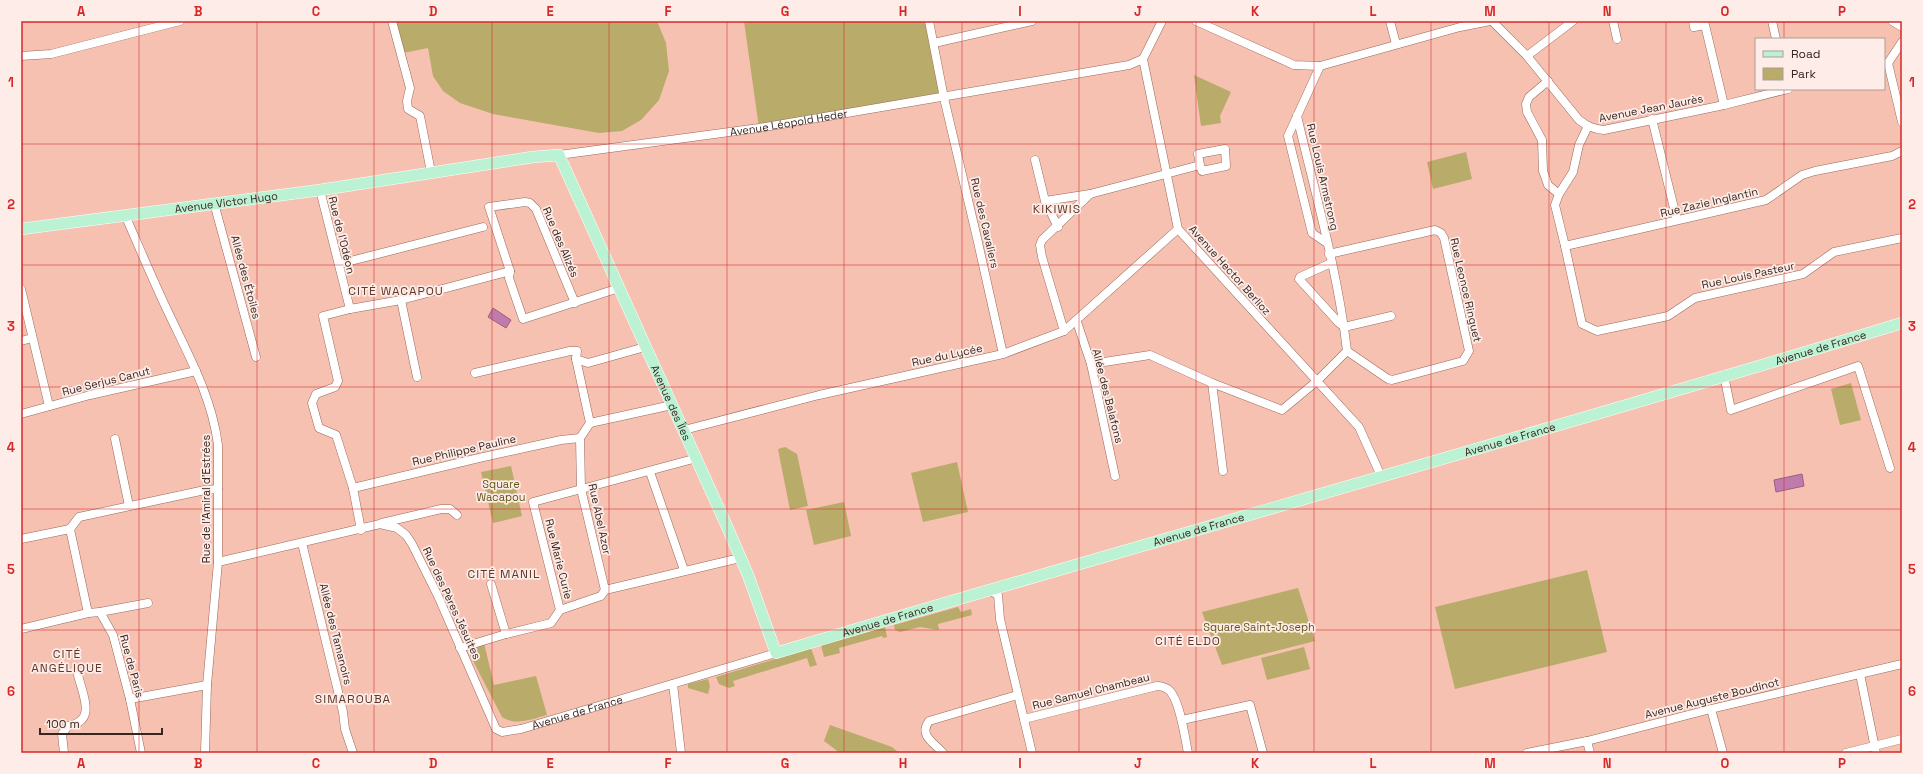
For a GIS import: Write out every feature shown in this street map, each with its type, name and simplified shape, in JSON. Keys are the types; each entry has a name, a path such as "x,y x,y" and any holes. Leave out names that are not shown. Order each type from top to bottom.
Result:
{"main road":[{"name":"Avenue Léopold Heder","path":"431,172 533,157 559,155"},
{"name":"Avenue des Îles","path":"559,155 684,430 740,558 776,653"},
{"name":"Avenue Victor Hugo","path":"21,230 320,190 431,172"},
{"name":"Avenue de France","path":"776,653 997,590 1902,323"}],"street":[{"path":"21,56 50,54 180,21"},
{"path":"392,21 410,88 407,101 408,109 420,116 431,172"},
{"name":"Rue des Cavaliers","path":"929,21 944,98 978,238 1003,354"},
{"path":"934,43 1032,21"},
{"path":"1143,59 1162,21"},
{"path":"1196,21 1294,65 1320,66 1460,27 1491,21"},
{"path":"1390,21 1396,44"},
{"name":"Avenue Jean Jaurès","path":"1491,21 1527,56 1579,120 1588,126 1604,130 1724,105 1784,90"},
{"path":"1527,56 1573,21"},
{"path":"1613,21 1617,39"},
{"path":"1693,21 1694,27 1705,25 1724,105"},
{"path":"1772,21 1776,38"},
{"path":"1892,21 1902,27"},
{"path":"1902,42 1886,63 1902,122"},
{"name":"Avenue Léopold Heder","path":"559,155 751,129 944,98 1129,65 1143,59"},
{"name":"Avenue Hector Berlioz","path":"1143,59 1178,229 1359,427 1381,476"},
{"name":"Rue Louis Armstrong","path":"1320,66 1288,136 1312,233 1327,243"},
{"path":"1548,81 1529,97 1526,104 1527,112 1542,140 1543,170 1548,185 1559,194"},
{"name":"Rue Louis Armstrong","path":"1297,116 1327,243 1344,327 1347,351"},
{"path":"1652,119 1677,220"},
{"path":"1565,246 1556,205 1559,194 1573,172 1579,144 1588,126"},
{"name":"Rue Zazie Inglantin","path":"1565,246 1766,200 1802,175 1815,171 1892,156 1902,151"},
{"path":"1035,160 1045,201 1058,227"},
{"path":"1045,201 1090,194 1167,172 1200,165"},
{"name":"Rue de l'Odéon","path":"320,190 350,309"},
{"path":"1064,331 1044,264 1040,245 1042,240 1058,227 1090,194"},
{"name":"Rue des Alizés","path":"510,271 489,207 525,202 530,203 536,209 575,303"},
{"name":"Allée des Étoiles","path":"214,203 256,357"},
{"name":"Rue de l'Amiral d'Estrées","path":"125,215 153,280 204,388 216,428 218,445 218,562 207,685 205,753"},
{"path":"339,264 483,227"},
{"name":"Rue du Lycée","path":"684,430 820,395 1003,354 1064,331 1076,322 1178,229"},
{"name":"Rue Leonce Ringuet","path":"1329,254 1434,230 1441,233 1444,238 1469,351 1463,361 1392,380 1388,379 1347,351"},
{"name":"Rue Louis Pasteur","path":"1565,246 1582,324 1597,331 1668,316 1695,298 1802,274 1834,252 1902,238"},
{"path":"1331,263 1299,279 1344,327 1391,316"},
{"path":"361,530 353,488 336,435 319,428 312,403 316,394 335,388 338,381 323,316 350,309 401,300 510,271 509,278 523,319 619,288"},
{"path":"21,289 49,406"},
{"path":"401,300 417,377"},
{"name":"Allée des Balafons","path":"1076,322 1091,364 1115,476"},
{"path":"21,341 32,338"},
{"path":"576,359 588,362 645,346"},
{"path":"475,373 570,351 577,351 576,359 590,424"},
{"path":"1091,364 1150,355 1212,383 1280,410 1284,409 1317,381 1347,351"},
{"path":"1724,375 1732,410 1858,366 1890,468"},
{"name":"Rue Serjus Canut","path":"21,414 196,371"},
{"path":"1212,383 1223,472"},
{"path":"580,438 590,424 672,405"},
{"name":"Rue Philippe Pauline","path":"353,488 479,458 561,440 580,438"},
{"name":"Rue Abel Azor","path":"580,438 581,489 605,590"},
{"path":"115,439 129,506"},
{"path":"581,489 650,472 696,458"},
{"path":"650,472 684,570"},
{"path":"21,539 70,529 79,517 205,490 218,489"},
{"name":"Rue Marie Curie","path":"460,648 506,634 551,623 560,610 533,502 581,489"},
{"path":"218,562 361,530 441,509 450,509 457,516"},
{"name":"Rue des Pères Jésuites","path":"380,524 397,528 406,535 412,544 432,582 496,729"},
{"path":"70,529 88,612"},
{"name":"Allée des Tamanoirs","path":"302,543 342,705 345,729 353,753"},
{"path":"560,610 601,596 605,590 684,570 740,558"},
{"path":"492,584 506,634"},
{"path":"997,590 1000,619 1032,753"},
{"path":"21,629 88,612 100,612 148,603"},
{"name":"Rue de Paris","path":"100,612 113,635 130,699 141,753"},
{"name":"Avenue de France","path":"496,729 502,732 521,729 776,653"},
{"name":"Avenue Auguste Boudinot","path":"1527,753 1587,740 1902,664"},
{"path":"1860,674 1875,749"},
{"path":"64,753 62,734 68,726 79,724 85,717 86,709 78,675"},
{"path":"673,684 681,753"},
{"path":"130,699 207,685"},
{"name":"Rue Samuel Chambeau","path":"1024,720 1157,686 1170,690 1182,720 1188,753"},
{"path":"943,753 929,740 925,732 925,726 929,721 1018,695"},
{"path":"1182,720 1250,704 1263,753"},
{"path":"1711,709 1723,753"},
{"path":"1846,753 1875,749 1902,739"},
{"path":"1587,740 1590,753"}],"green space":[{"path":"396,21 657,21 666,43 669,71 659,100 641,120 622,131 599,133 493,114 460,103 443,91 433,76 428,48 403,53"},
{"path":"744,21 929,21 944,98 759,128"},
{"path":"1194,75 1231,92 1220,116 1221,123 1201,126"},
{"path":"1466,152 1472,179 1433,189 1427,162"},
{"path":"1851,383 1861,420 1840,425 1831,389"},
{"path":"785,447 797,454 808,506 790,510 778,449"},
{"path":"957,462 968,512 923,522 911,473"},
{"name":"Square Wacapou","path":"511,466 522,516 493,523 481,472"},
{"path":"844,502 851,536 814,545 806,510"},
{"path":"1587,570 1607,652 1455,689 1435,607"},
{"name":"Square Saint-Joseph","path":"1298,588 1315,641 1222,665 1202,612"},
{"path":"958,607 961,612 971,609 972,615 938,624 939,630 920,627 900,632 895,630 894,625"},
{"path":"885,627 887,637 883,638 882,636 839,648 840,653 824,657 821,645"},
{"path":"484,643 494,685 536,676 547,715 530,720 518,721 507,720 502,717 470,655 472,648"},
{"path":"1304,647 1310,669 1267,680 1261,658"},
{"path":"811,648 817,665 810,667 807,658 733,681 735,686 729,688 719,684 716,677"},
{"path":"708,679 710,686 708,694 688,688 688,684"},
{"path":"830,725 892,747 899,753 840,753 824,741"}],"shaded area":[{"path":"493,308 511,320 506,328 488,317"},
{"path":"1802,474 1804,486 1776,492 1774,480"}],"district":[{"name":"KIKIWIS","path":"1057,209"},
{"name":"CITÉ WACAPOU","path":"396,291"},
{"name":"CITÉ MANIL","path":"504,574"},
{"name":"CITÉ ELDO","path":"1188,641"},
{"name":"CITÉ ANGÉLIQUE","path":"67,661"},
{"name":"SIMAROUBA","path":"353,699"}]}
